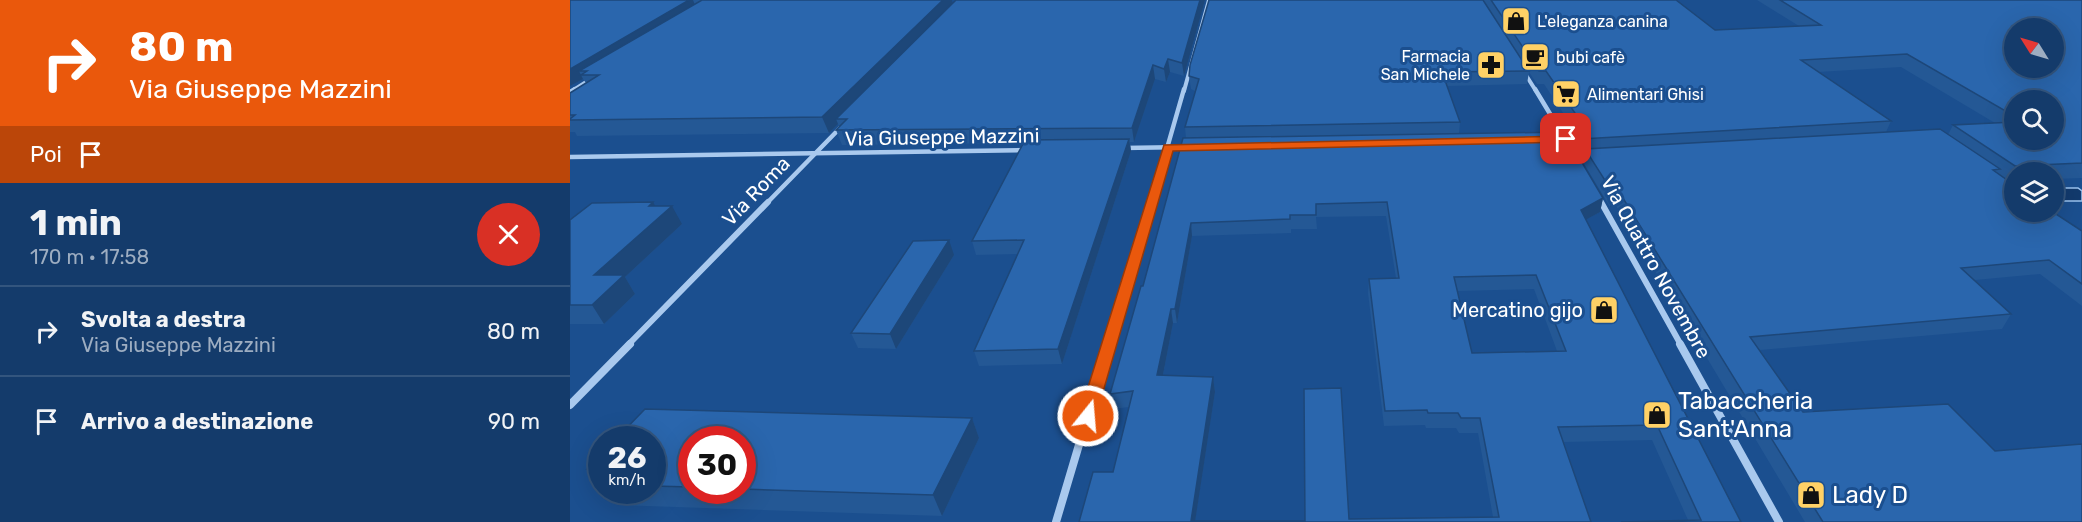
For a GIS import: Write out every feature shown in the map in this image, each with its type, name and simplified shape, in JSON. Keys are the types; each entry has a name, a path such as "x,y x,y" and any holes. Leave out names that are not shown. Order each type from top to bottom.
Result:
{"street":[{"path":"1056,522 1168,147 1209,0"},
{"path":"1521,67 1566,139 1555,140"},
{"path":"570,92 600,73"},
{"name":"Via Roma","path":"570,405 848,120"},
{"path":"1119,148 1192,147"},
{"name":"Via Giuseppe Mazzini","path":"570,157 1036,150"},
{"name":"Via Quattro Novembre","path":"1594,190 1779,522"}],"water":[{"path":"2064,188 2078,188 2082,191 2082,201 2064,201"}],"building":[{"path":"570,0 689,0 570,69"},
{"path":"702,0 943,0 822,117 570,120 575,115 570,115 570,93 599,75 581,75 587,71 579,71"},
{"path":"956,0 1200,0 1182,63 1168,59 1164,69 1153,65 1132,128 836,130 847,119 836,119"},
{"path":"1209,0 1483,0 1529,71 1442,72 1460,122 1185,127 1199,79 1189,76 1190,65"},
{"path":"1491,0 1676,0 1715,30 1821,25 1780,0 2082,0 2082,163 2009,162 1953,125 2004,122 2004,150 2064,150 2064,90 2004,90 2004,110 1907,54 1801,60 1891,121 1581,139 1575,130 1586,129 1546,71 1539,71"},
{"path":"1940,129 2000,169 1993,170 2004,178 2004,222 2064,222 2064,219 2082,231 2082,284 2049,260 1961,268 2011,314 1750,337 1803,412 1948,404 1995,451 2082,444 2082,522 1823,522 1618,190 1613,193 1585,149"},
{"path":"1564,132 1603,198 1581,210 1741,522 1621,522 1701,520 1657,425 1558,427 1591,522 1079,522 1093,472 1113,472 1133,391 1110,394 1141,286 1143,286 1183,138","holes":["1387,202 1399,278 1369,279 1385,411 1427,410 1428,413 1458,413 1461,418 1480,418 1499,517 1349,519 1341,388 1304,389 1305,521 1191,521 1213,377 1157,375 1171,309 1175,309 1191,223 1290,219 1290,215 1316,215 1316,204","1536,275 1566,351 1472,353 1454,277"]},
{"path":"1129,139 1058,349 974,351 1024,240 972,241 1025,140"},
{"path":"653,202 649,206 672,206 594,275 624,275 592,305 570,305 570,220 592,203"},
{"path":"949,240 890,334 851,333 913,241"},
{"path":"645,409 972,418 933,495 756,489 756,426 678,426 678,487 666,486 666,426 629,426"}],"place":[{"name":"L'eleganza canina","path":"1516,21"},
{"name":"bubi cafè","path":"1535,57"},
{"name":"Farmacia San Michele","path":"1491,65"},
{"name":"Alimentari Ghisi","path":"1566,94"},
{"name":"Mercatino gijo","path":"1604,310"},
{"name":"Tabaccheria Sant'Anna","path":"1657,415"},
{"name":"Lady D","path":"1811,495"}],"route":[{"path":"1088,416 1168,147 1566,139"}]}
